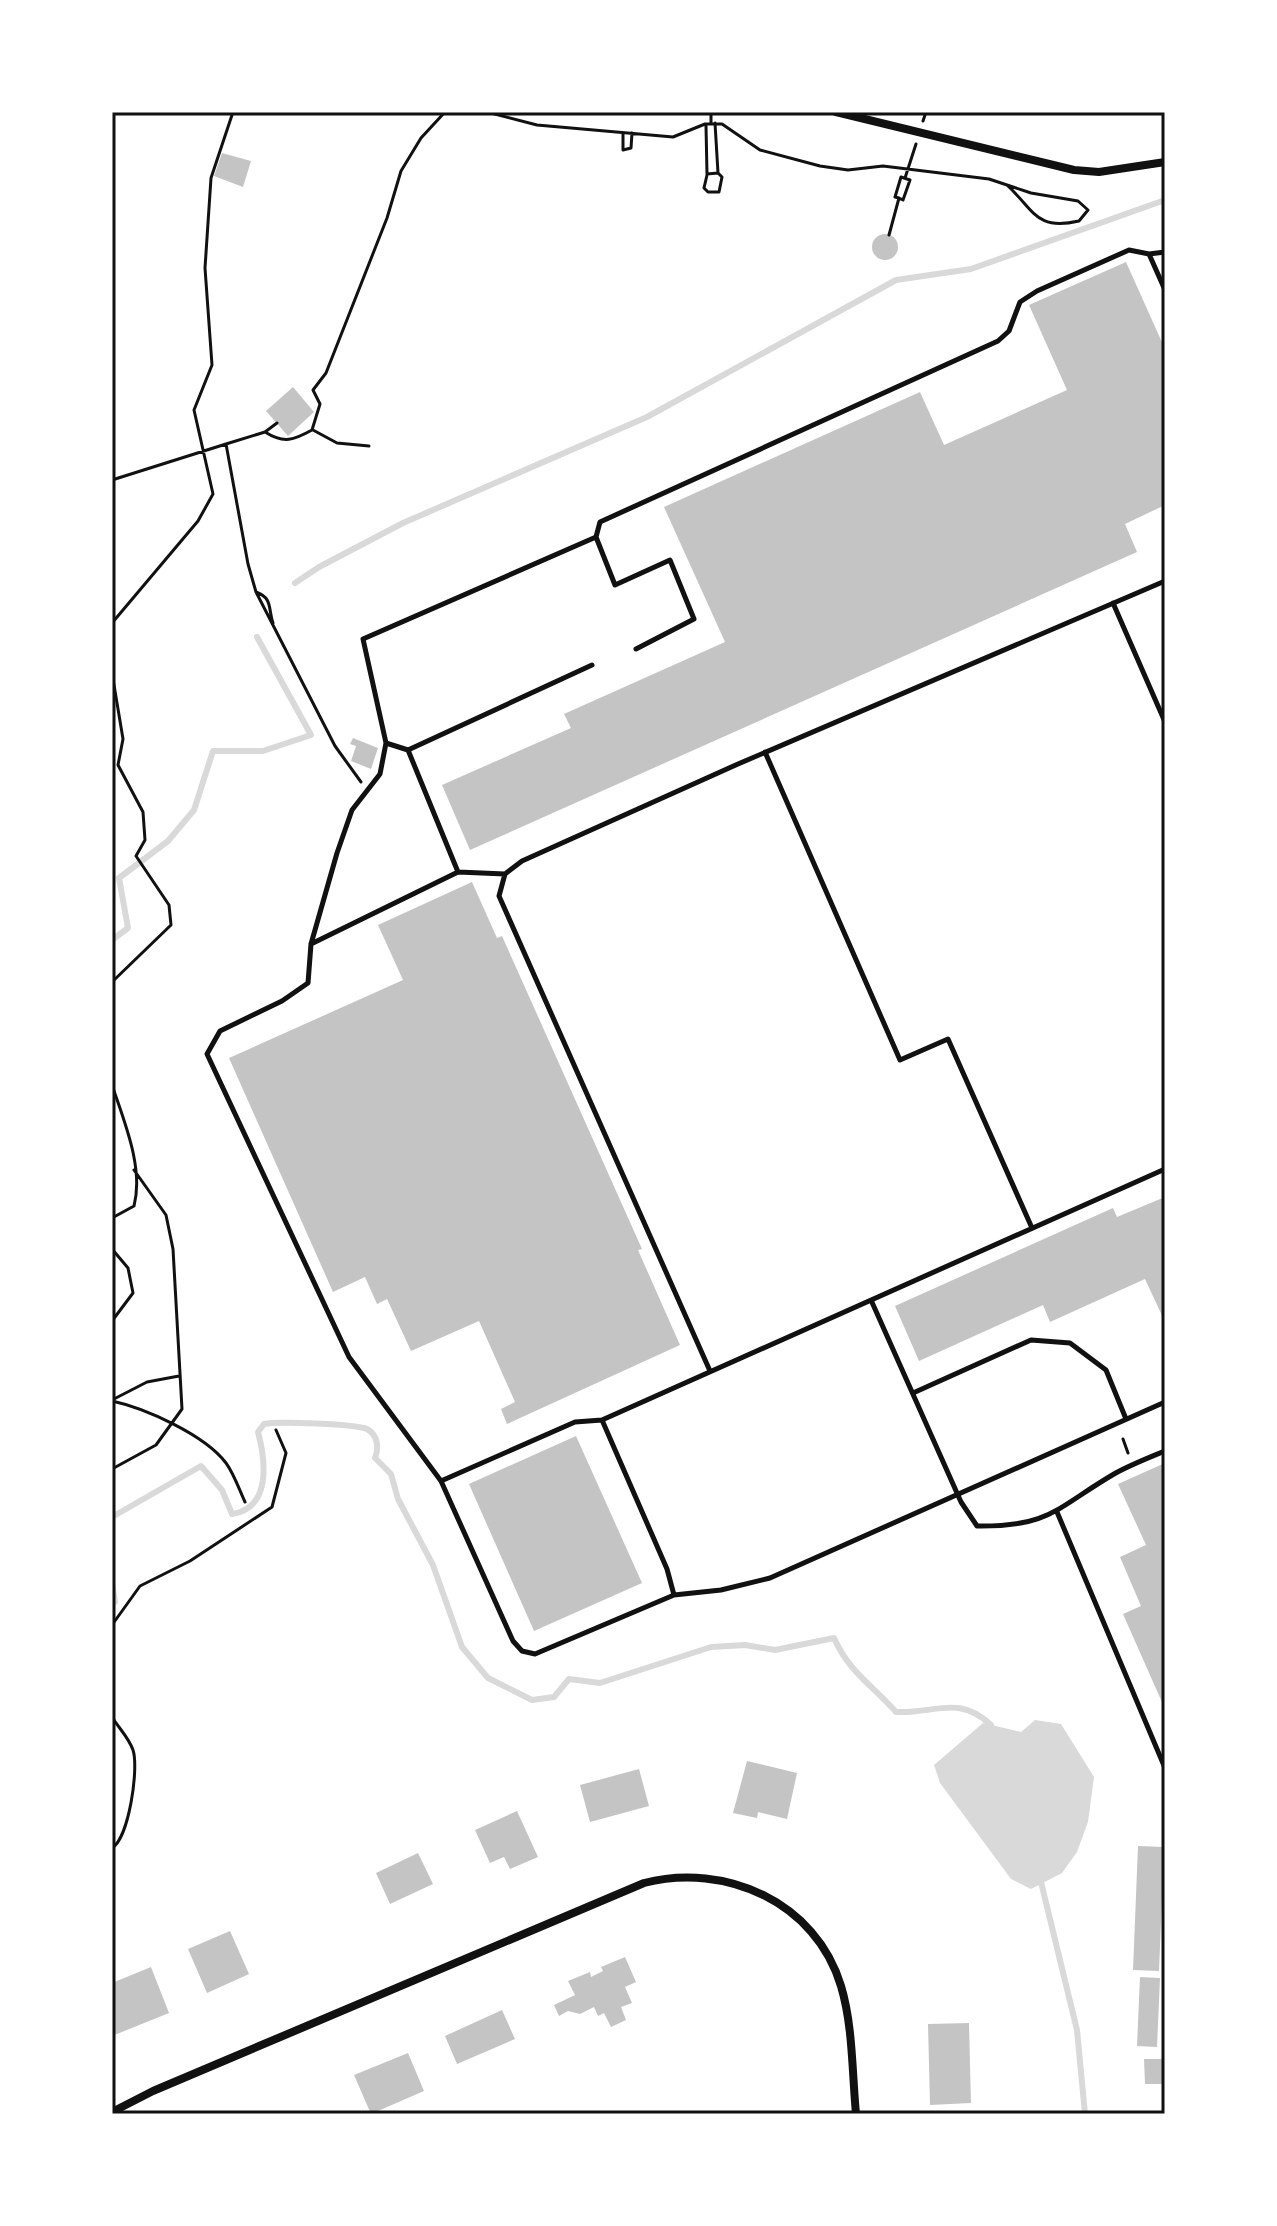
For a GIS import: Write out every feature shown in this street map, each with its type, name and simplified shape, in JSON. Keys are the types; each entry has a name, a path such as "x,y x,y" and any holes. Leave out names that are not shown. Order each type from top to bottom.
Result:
{"street":[{"path":"836,112 1074,170 1099,172 1165,162"},
{"path":"112,2112 153,2091 644,1883 693,1877 737,1883 768,1896 794,1914 819,1942 841,1984 847,2011 856,2114"}],"lane":[{"path":"636,649 694,619 670,560 615,585 596,537 600,522 998,341 1009,331 1020,302 1037,291 1129,250 1149,254 1165,252"},
{"path":"1149,254 1165,290"},
{"path":"596,537 363,639 386,743 380,774 352,810 311,944 308,983 282,1001 220,1031 207,1054 349,1357 441,1481 513,1641 522,1651 535,1654 674,1595 721,1590 770,1578 1165,1402"},
{"path":"710,1371 499,896 505,874 522,861 765,752 1164,584"},
{"path":"1113,603 1165,722"},
{"path":"386,743 408,750 592,665"},
{"path":"408,750 458,872"},
{"path":"765,752 900,1060 948,1039 1032,1228"},
{"path":"311,944 458,872 505,874"},
{"path":"441,1481 575,1422 602,1420 1165,1169"},
{"path":"871,1300 958,1495 977,1526 1037,1522 1114,1474 1165,1451"},
{"path":"913,1393 1031,1340 1070,1343 1106,1370 1126,1419"},
{"path":"602,1420 667,1569 674,1595"},
{"path":"1057,1512 1165,1768"}],"path":[{"path":"112,623 209,506 213,487 194,410 212,365 205,268 211,178 233,112"},
{"path":"265,432 277,440 292,441 312,430 320,404 313,390 326,373 387,218 401,171 421,138 445,112"},
{"path":"487,112 537,125 673,137 713,123 733,130 760,150 783,157 838,169 871,165 968,175 1078,201 1088,210 1079,221 1049,226 1039,221 1007,185"},
{"path":"705,124 707,174 704,178 708,192 722,188 711,112"},
{"path":"923,121 926,112"},
{"path":"623,132 623,150 631,148 632,133"},
{"path":"905,178 916,143"},
{"path":"707,150 716,151"},
{"path":"707,174 718,173"},
{"path":"901,177 910,180 903,200 899,198 895,197 901,177"},
{"path":"889,235 899,198"},
{"path":"112,480 265,432 277,423"},
{"path":"312,430 337,443 369,446"},
{"path":"226,444 256,592 335,746 354,776 369,789"},
{"path":"256,592 265,595 272,608 270,615 275,633"},
{"path":"112,638 113,679 123,739 118,765 143,812 145,840 136,856 169,905 171,925 112,982"},
{"path":"112,1085 124,1119 138,1191 134,1206 112,1218"},
{"path":"112,1469 156,1445 182,1409 173,1249 166,1215 134,1170"},
{"path":"112,1249 128,1268 133,1293 112,1321"},
{"path":"112,1400 147,1382 179,1376"},
{"path":"112,1400 171,1424 211,1447 227,1464 245,1502"},
{"path":"112,1625 140,1586 190,1561 272,1507 286,1453 276,1430"},
{"path":"1123,1439 1130,1456"},
{"path":"112,1717 133,1749 135,1772 128,1818 118,1844 112,1848"}],"shaded area":[{"path":"1035,1720 1061,1724 1094,1777 1088,1822 1077,1852 1062,1873 1031,1889 1011,1879 940,1783 934,1765 983,1723 1021,1732"}],"building":[{"path":"222,153 251,161 243,187 214,176"},
{"path":"885,234 894,238 898,247 894,256 885,260 876,256 872,247 876,238"},
{"path":"1126,262 1165,349 1165,505 1125,524 1137,552 470,850 442,785 571,728 564,714 725,642 664,507 920,392 944,445 1067,390 1029,305"},
{"path":"293,387 314,412 288,436 266,411"},
{"path":"353,738 378,748 371,769 351,761 356,746 350,744"},
{"path":"472,882 497,938 502,936 642,1249 638,1250 680,1345 507,1424 501,1409 515,1402 479,1321 411,1351 387,1299 377,1304 365,1277 333,1292 229,1058 403,980 378,925"},
{"path":"1165,1197 1165,1322 1145,1279 1050,1322 1043,1305 919,1361 895,1306 1113,1208 1117,1217"},
{"path":"576,1436 642,1583 534,1631 469,1484"},
{"path":"1165,1463 1165,1709 1123,1614 1141,1606 1120,1557 1146,1545 1118,1484"},
{"path":"747,1761 797,1773 787,1819 758,1812 757,1818 733,1813"},
{"path":"639,1769 649,1806 590,1822 580,1785"},
{"path":"517,1811 538,1857 510,1869 504,1857 490,1863 475,1830"},
{"path":"1138,1846 1164,1847 1159,1971 1133,1970"},
{"path":"418,1853 433,1884 390,1904 376,1873"},
{"path":"230,1931 249,1974 207,1993 188,1949"},
{"path":"625,1957 636,1982 625,1987 632,2003 621,2007 626,2020 611,2027 604,2013 598,2016 594,2007 580,2014 568,2011 559,2016 554,2005 575,1995 568,1981 590,1972 591,1977 603,1971 601,1967"},
{"path":"151,1967 169,2013 112,2036 112,1983"},
{"path":"1140,1977 1160,1978 1157,2047 1137,2046"},
{"path":"502,2010 515,2039 457,2064 445,2036"},
{"path":"969,2023 971,2103 930,2105 928,2024"},
{"path":"408,2053 424,2091 371,2114 354,2075"},
{"path":"1144,2059 1165,2059 1165,2084 1145,2084"}],"waterway":[{"path":"295,583 403,523 647,417 896,280 971,269 1165,200"},
{"path":"112,940 128,928 119,878 168,841 194,810 213,751 263,751 311,735 257,637"},
{"path":"112,1517 201,1466 222,1490 232,1514 245,1510 254,1503 263,1482 263,1457 258,1432 264,1424 360,1427 367,1429 375,1438 375,1458 391,1474 398,1499 433,1565 462,1647 488,1678 532,1700 554,1697 569,1679 600,1683 711,1647 745,1645 775,1650 834,1638 854,1669 896,1712 946,1708 968,1710 991,1725 991,1731"},
{"path":"112,1583 115,1602 112,1602"},
{"path":"1040,1878 1077,2030 1085,2114"}]}
